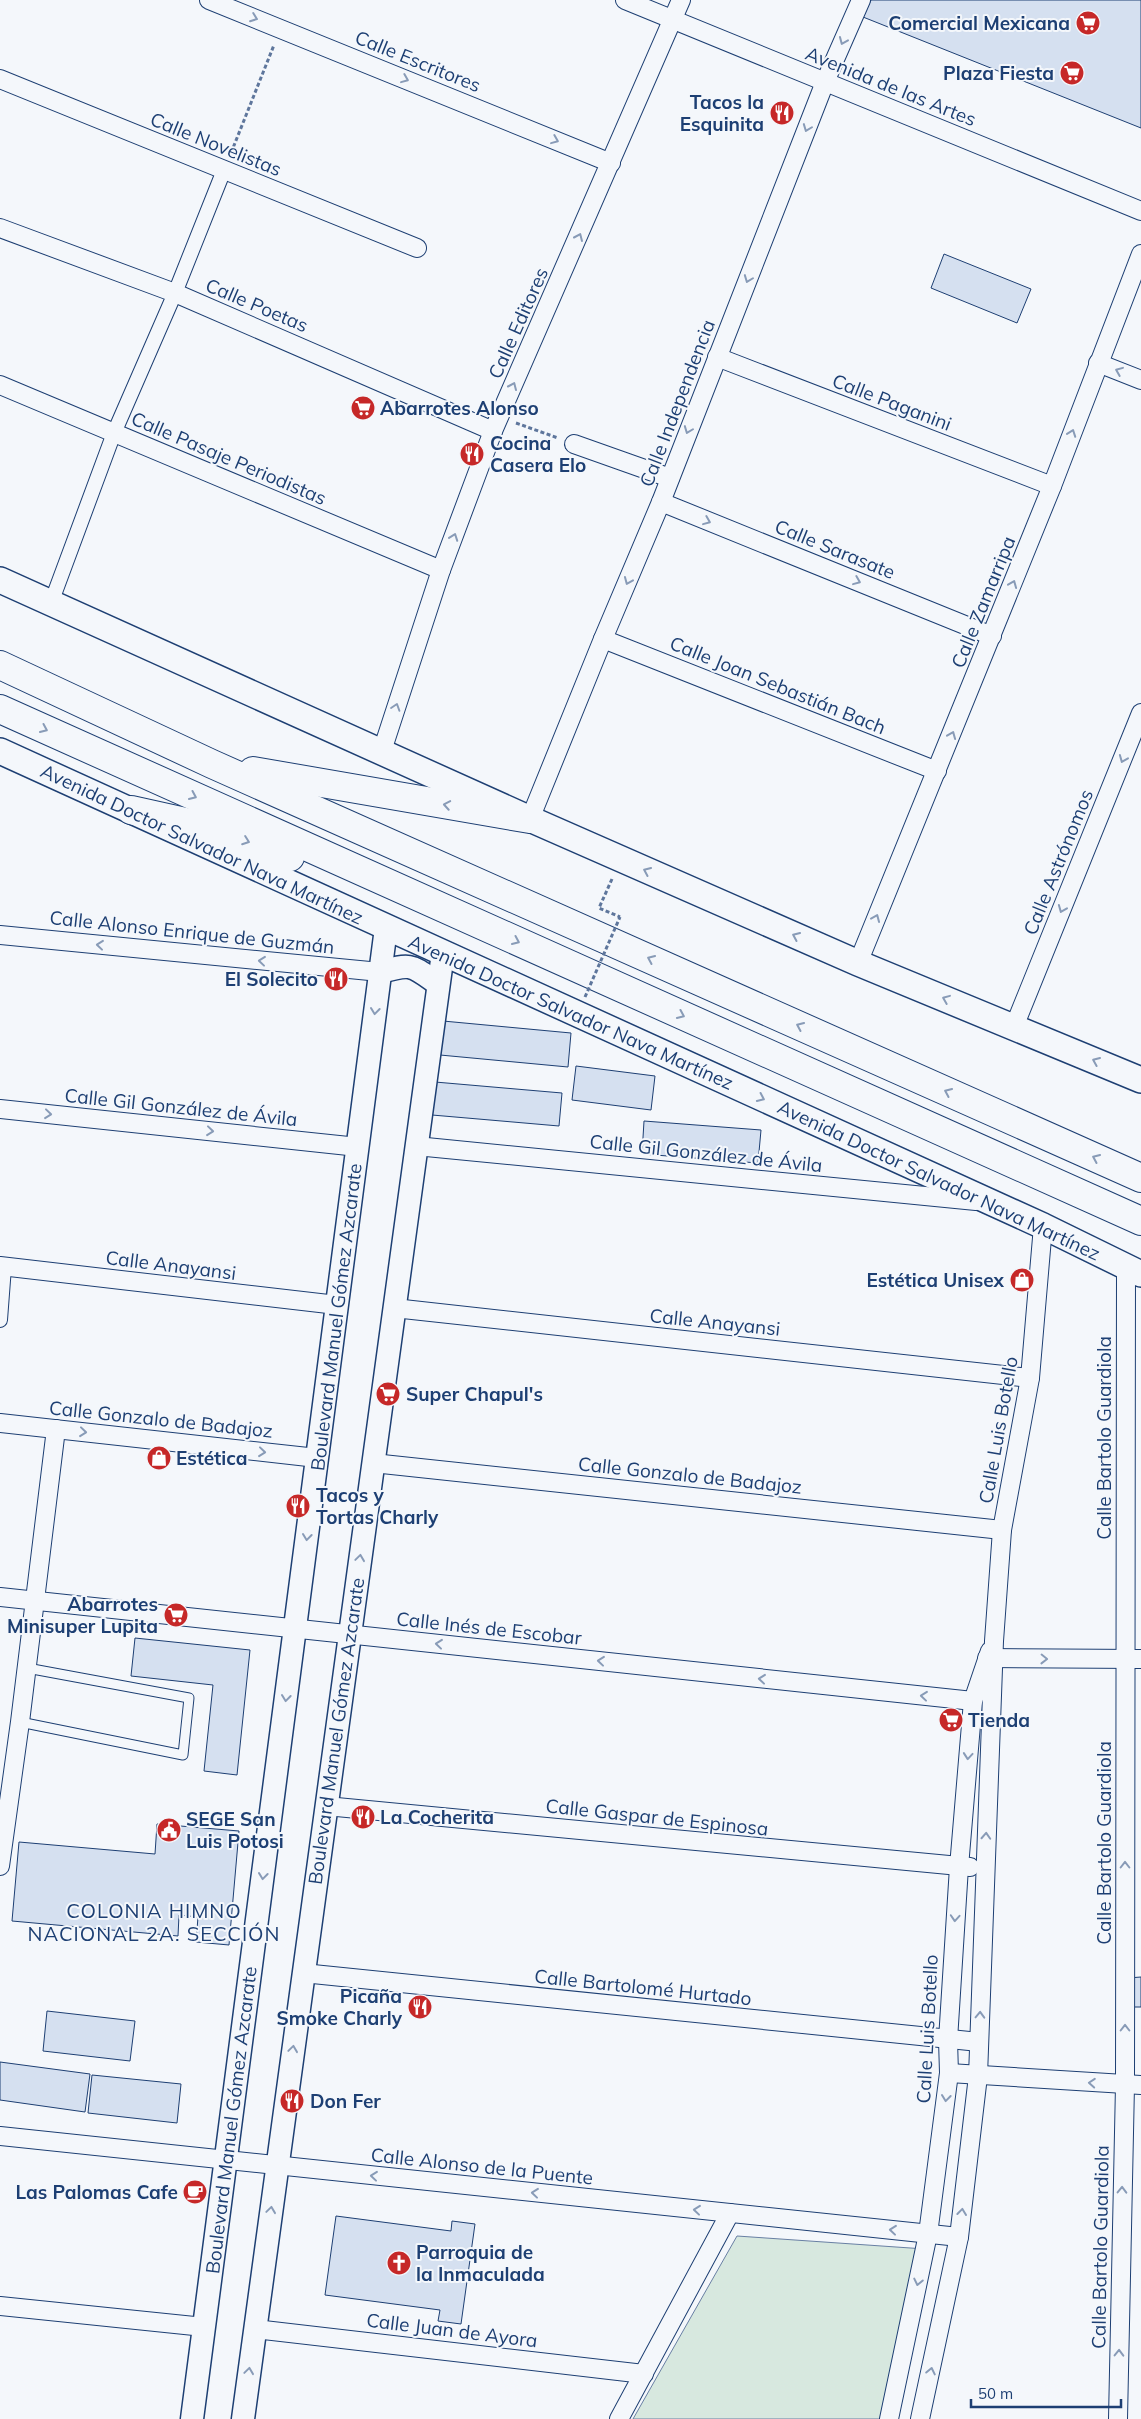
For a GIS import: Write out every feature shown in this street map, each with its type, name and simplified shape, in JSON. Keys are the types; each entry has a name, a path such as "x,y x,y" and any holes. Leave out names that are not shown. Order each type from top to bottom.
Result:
{"highway":[{"path":"0,665 212,764 1141,1178"},
{"name":"Avenida Doctor Salvador Nava Martínez","path":"0,709 1141,1221"},
{"path":"212,764 530,819"},
{"path":"131,810 203,826 482,926"}],"main road":[{"path":"0,580 381,754 620,859 858,963 1141,1080"},
{"name":"Avenida Doctor Salvador Nava Martínez","path":"0,752 1043,1226 1133,1270"}],"street":[{"name":"Calle Escritores","path":"209,0 232,4 281,28 611,163"},
{"name":"Avenida de las Artes","path":"625,0 1141,211"},
{"name":"Calle Editores","path":"381,754 441,570 496,424 681,0"},
{"name":"Calle Independencia","path":"530,819 602,639 662,502 825,82 860,0"},
{"name":"Calle Novelistas","path":"0,79 417,248"},
{"path":"51,602 114,433 175,293 224,170"},
{"name":"Calle Poetas","path":"0,228 175,293 496,424"},
{"name":"Calle Zamarripa","path":"858,963 938,771 1052,486 1141,254"},
{"name":"Calle Paganini","path":"717,357 1052,486"},
{"path":"1098,363 1141,380"},
{"name":"Calle Pasaje Periodistas","path":"0,385 441,570"},
{"path":"574,444 670,478"},
{"name":"Calle Sarasate","path":"662,502 992,636"},
{"name":"Calle Joan Sebastián Bach","path":"602,639 938,771"},
{"name":"Calle Astrónomos","path":"1014,1027 1141,714"},
{"name":"Boulevard Manuel Gómez Azcarate","path":"192,2419 386,928"},
{"name":"Calle Alonso Enrique de Guzmán","path":"0,935 380,972"},
{"name":"Boulevard Manuel Gómez Azcarate","path":"242,2419 443,953"},
{"path":"380,972 402,966 413,966 438,984"},
{"name":"Calle Gil González de Ávila","path":"0,1108 358,1147"},
{"name":"Calle Gil González de Ávila","path":"416,1146 991,1203"},
{"name":"Calle Luis Botello","path":"920,2419 959,2237 978,2076 992,1652 1002,1530 1030,1378 1043,1226"},
{"path":"0,1320 2,1267"},
{"name":"Calle Anayansi","path":"2,1267 337,1305"},
{"name":"Calle Bartolo Guardiola","path":"1118,2419 1133,2085 1133,1270"},
{"name":"Calle Anayansi","path":"394,1308 1030,1378"},
{"name":"Calle Gonzalo de Badajoz","path":"0,1423 317,1458"},
{"path":"0,1866 7,1766 20,1722 56,1429"},
{"name":"Calle Gonzalo de Badajoz","path":"373,1463 1002,1530"},
{"name":"Calle Inés de Escobar","path":"0,1597 972,1701"},
{"path":"992,1652 1133,1659"},
{"name":"Calle Luis Botello","path":"889,2419 928,2234 949,2074 948,2040 958,1867 972,1701 992,1652"},
{"name":"Calle Gaspar de Espinosa","path":"326,1806 958,1867 985,1867"},
{"name":"Calle Bartolomé Hurtado","path":"303,1973 979,2042"},
{"path":"949,2074 1133,2085"},
{"name":"Calle Alonso de la Puente","path":"0,2136 959,2237"},
{"path":"619,2419 730,2213"},
{"path":"0,2306 204,2327"},
{"name":"Calle Juan de Ayora","path":"255,2329 644,2374"}],"lane":[{"path":"20,1722 184,1755 189,1698 27,1668"}],"path":[{"path":"224,170 281,28"},
{"path":"496,424 574,444"},
{"path":"585,997 620,917 599,908 620,859"}],"shaded area":[{"path":"737,2236 925,2249 890,2419 633,2419"}],"building":[{"name":"Plaza Fiesta","path":"871,0 1141,0 1141,128 863,17"},
{"path":"944,254 1031,289 1017,323 931,288"},
{"path":"443,1021 571,1033 568,1067 440,1055"},
{"path":"576,1066 655,1076 651,1110 572,1100"},
{"path":"435,1082 562,1093 559,1126 432,1115"},
{"path":"644,1121 761,1130 758,1163 642,1154"},
{"path":"135,1638 250,1650 237,1775 204,1771 213,1685 131,1676"},
{"path":"157,1824 239,1831 229,1945 196,1942 198,1917 179,1915 178,1936 12,1921 19,1842 155,1854"},
{"path":"1141,1977 1141,2007 1128,2007 1128,1978"},
{"path":"47,2011 135,2021 130,2061 43,2051"},
{"path":"0,2062 90,2074 85,2112 0,2100"},
{"path":"92,2075 181,2084 177,2123 88,2113"},
{"name":"Parroquia de la Inmaculada","path":"336,2216 451,2231 452,2221 475,2224 461,2324 438,2321 440,2310 325,2295"}],"place":[{"name":"Comercial Mexicana","path":"1088,23"},
{"name":"Plaza Fiesta","path":"1072,73"},
{"name":"Tacos la Esquinita","path":"782,113"},
{"name":"Abarrotes Alonso","path":"363,408"},
{"name":"Cocina Casera Elo","path":"472,454"},
{"name":"El Solecito","path":"336,979"},
{"name":"Estética Unisex","path":"1022,1280"},
{"name":"Super Chapul's","path":"388,1394"},
{"name":"Estética","path":"159,1458"},
{"name":"Tacos y Tortas Charly","path":"298,1506"},
{"name":"Abarrotes Minisuper Lupita","path":"176,1615"},
{"name":"Tienda","path":"951,1720"},
{"name":"La Cocherita","path":"363,1817"},
{"name":"SEGE San Luis Potosi","path":"169,1830"},
{"name":"Picaña Smoke Charly","path":"420,2007"},
{"name":"Don Fer","path":"292,2101"},
{"name":"Las Palomas Cafe","path":"195,2192"},
{"name":"Parroquia de la Inmaculada","path":"399,2263"}],"district":[{"name":"COLONIA HIMNO NACIONAL 2A. SECCIÓN","path":"154,1922"}]}
